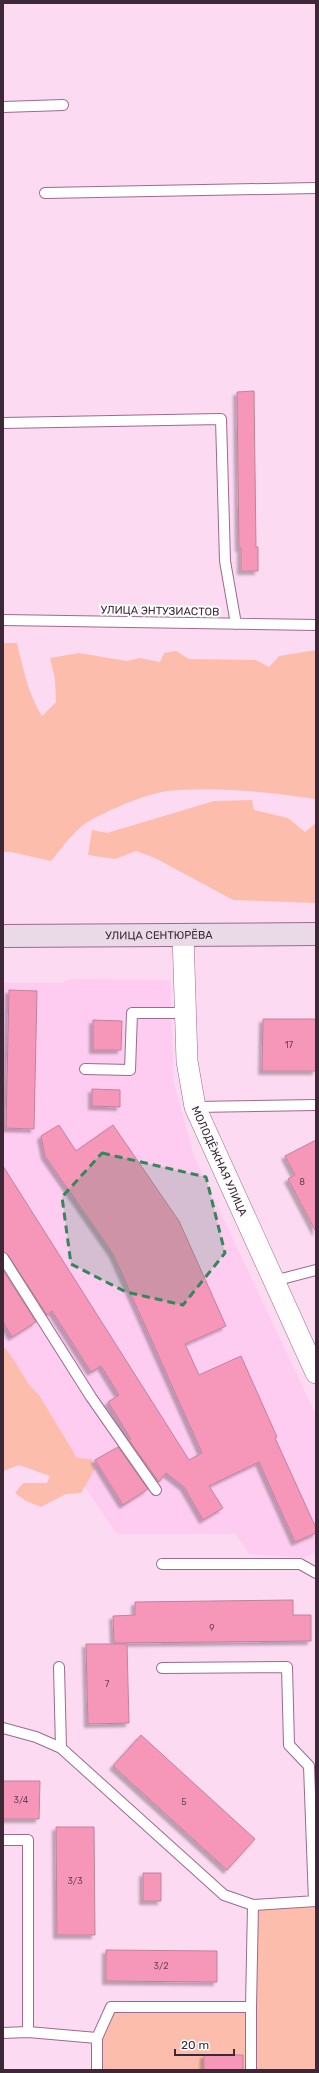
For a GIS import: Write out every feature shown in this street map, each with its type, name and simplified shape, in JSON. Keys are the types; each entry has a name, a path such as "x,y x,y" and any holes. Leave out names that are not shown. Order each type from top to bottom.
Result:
{"main road":[{"name":"УЛИЦА СЕНТЮРЁВА","path":"3,936 316,934"}],"street":[{"name":"МОЛОДЁЖНАЯ УЛИЦА","path":"183,935 184,1013 187,1061 195,1107 316,1373"}],"lane":[{"path":"3,107 63,105"},
{"path":"45,193 316,188"},
{"path":"3,423 222,419 225,561 236,624"},
{"name":"УЛИЦА ЭНТУЗИАСТОВ","path":"3,620 316,625"},
{"path":"85,1069 130,1070 132,1013 184,1013"},
{"path":"195,1107 316,1105"},
{"path":"3,1258 91,1397 156,1490"},
{"path":"274,1281 316,1270"},
{"path":"162,1564 300,1564 316,1573"},
{"path":"59,1667 61,1748"},
{"path":"3,1728 36,1737 61,1748 224,1895 253,1905 315,1901 309,1766 288,1745 287,1667 162,1668"},
{"path":"3,1840 28,1840 28,2032"},
{"path":"251,2070 253,1905"},
{"path":"97,2070 97,2038 111,2007 251,2007"},
{"path":"3,2033 28,2032 97,2038"}],"highlighted area":[{"path":"102,1153 206,1177 225,1253 183,1305 126,1292 71,1264 62,1197"}],"shaded area":[{"path":"3,643 17,643 33,699 42,716 56,702 55,679 50,658 79,653 127,661 140,658 160,662 164,653 176,651 189,659 256,660 269,667 279,656 316,650 316,799 223,789 159,792 127,803 89,821 73,834 51,861 11,852 3,852"},
{"path":"252,800 254,810 288,818 305,832 316,823 316,903 233,900 155,858 136,851 115,859 88,855 92,830 107,833 214,801"},
{"path":"71,979 170,980 174,1083 194,1156 316,1415 316,1552 304,1558 249,1554 235,1534 117,1534 3,1368 3,983 61,983"},
{"path":"3,1346 13,1358 29,1384 39,1395 77,1458 91,1459 95,1469 81,1493 66,1494 41,1507 26,1501 15,1493 23,1483 47,1483 50,1476 19,1465 3,1471"},
{"path":"316,1901 316,2070 97,2070 97,2038 111,2007 251,2007 253,1905"}],"building":[{"path":"254,391 256,547 258,547 258,571 241,571 241,548 239,548 237,392"},
{"path":"9,990 37,991 34,1129 6,1128"},
{"path":"263,1019 316,1019 316,1071 262,1071"},
{"path":"93,1020 122,1021 121,1050 93,1050"},
{"path":"92,1089 120,1090 120,1107 92,1106"},
{"path":"59,1125 76,1151 113,1125 179,1221 226,1326 185,1344 199,1375 241,1356 277,1437 275,1438 316,1528 316,1533 295,1542 259,1462 209,1486 223,1508 203,1520 184,1487 166,1473 159,1482 129,1440 131,1439 108,1402 119,1395 101,1366 91,1372 52,1311 47,1315 8,1255 3,1252 3,1166 189,1460 202,1453 113,1254 45,1156 41,1136"},
{"path":"316,1140 316,1232 288,1179 295,1175 285,1156"},
{"path":"3,1270 36,1322 12,1337 3,1322"},
{"path":"118,1447 148,1489 123,1505 95,1460"},
{"path":"293,1600 293,1615 311,1615 311,1641 114,1643 113,1616 135,1615 135,1602"},
{"path":"86,1644 127,1644 129,1723 88,1724"},
{"path":"141,1735 255,1839 227,1870 113,1766"},
{"path":"3,1781 40,1781 39,1819 3,1819"},
{"path":"56,1827 94,1827 95,1935 57,1935"},
{"path":"143,1873 161,1873 161,1901 143,1901"},
{"path":"106,1950 217,1951 217,1982 106,1981"},
{"path":"204,2055 243,2055 243,2070 204,2070"}]}
